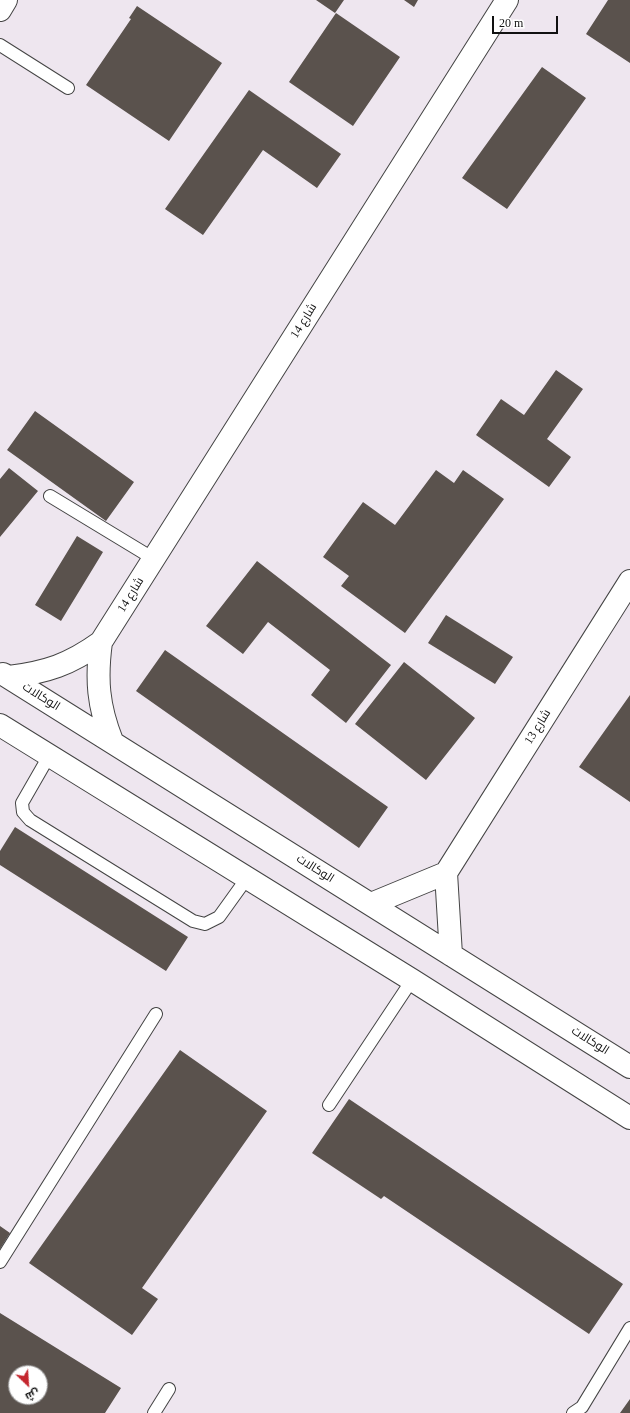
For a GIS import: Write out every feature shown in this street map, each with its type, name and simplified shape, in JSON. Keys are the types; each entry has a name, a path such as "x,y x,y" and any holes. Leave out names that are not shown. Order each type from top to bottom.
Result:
{"street":[{"path":"0,10 6,0"},
{"name":"شارع 14","path":"4,675 35,674 59,667 81,656 101,642 507,0"},
{"name":"شارع 13","path":"446,873 630,581"},
{"name":"شارع 14","path":"101,642 98,667 98,694 103,719 112,741"},
{"name":"الوكالات","path":"4,675 112,741 630,1067"},
{"path":"0,725 412,980 630,1118"},
{"path":"371,904 446,873 451,955"}],"lane":[{"path":"0,44 68,88"},
{"path":"50,496 154,559"},
{"path":"49,756 22,802 24,812 30,820 193,921 206,924 219,917 247,878"},
{"path":"329,1105 412,980"},
{"path":"0,1262 156,1014"},
{"path":"573,1413 582,1407 630,1328"},
{"path":"154,1413 169,1389"}],"shaded area":[{"path":"0,0 630,0 630,1413 0,1413"}],"building":[{"path":"316,0 344,0 335,13"},
{"path":"404,0 418,0 414,7"},
{"path":"608,0 630,0 630,63 586,34"},
{"path":"137,6 222,63 169,141 86,85 131,19 129,18"},
{"path":"336,13 400,57 353,126 289,82"},
{"path":"542,67 586,98 507,209 462,178"},
{"path":"249,90 341,154 317,188 263,150 203,235 165,209"},
{"path":"556,370 583,389 547,439 571,457 549,487 476,435 501,399 524,415"},
{"path":"35,411 134,482 106,521 7,450"},
{"path":"9,468 38,491 0,537 0,479"},
{"path":"436,470 454,483 463,470 504,499 405,633 341,586 349,576 323,557 363,502 395,525"},
{"path":"77,536 103,552 61,621 35,605"},
{"path":"257,561 391,665 346,723 311,695 330,670 268,622 243,654 206,626"},
{"path":"446,615 513,657 495,684 428,643"},
{"path":"165,650 388,807 359,848 136,691"},
{"path":"404,662 475,718 426,780 355,724"},
{"path":"630,695 630,802 579,767"},
{"path":"15,827 188,937 166,971 0,865 0,851"},
{"path":"180,1050 267,1111 142,1288 158,1299 132,1335 29,1263"},
{"path":"349,1099 623,1284 589,1334 384,1196 381,1199 312,1153"},
{"path":"0,1226 10,1233 0,1249"},
{"path":"0,1313 121,1388 105,1413 0,1413"},
{"path":"630,1399 630,1413 620,1413"}]}
